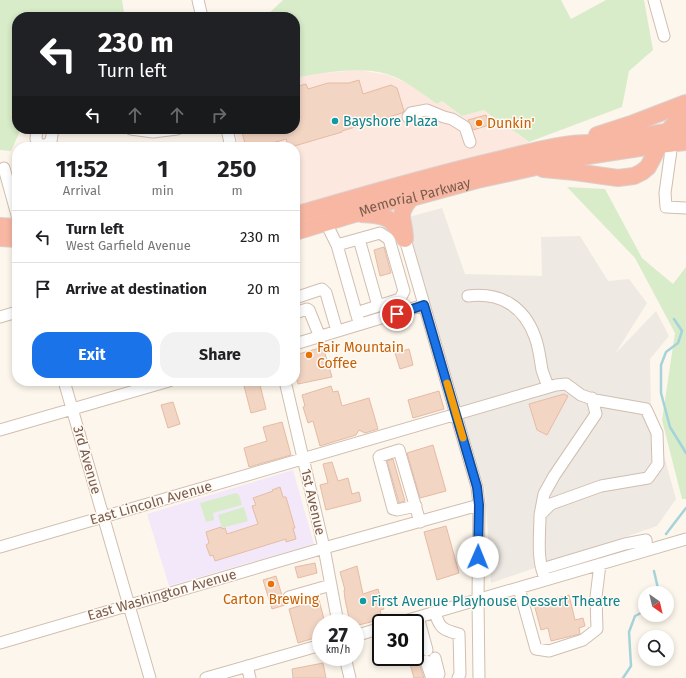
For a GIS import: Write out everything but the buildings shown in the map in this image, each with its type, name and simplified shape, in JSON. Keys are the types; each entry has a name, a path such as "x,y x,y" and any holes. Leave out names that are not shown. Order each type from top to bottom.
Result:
{"highway":[{"path":"579,143 593,136 686,103"},
{"path":"671,141 686,112"},
{"path":"536,167 547,170 618,178 634,176 648,167 671,141 686,129"},
{"path":"579,143 671,141"},
{"name":"Memorial Parkway","path":"300,231 399,199 411,198 555,161 671,141"},
{"name":"Memorial Parkway","path":"300,211 464,168 579,143"},
{"path":"405,239 401,213 402,209 411,198"},
{"path":"358,213 385,217 394,223 405,239"},
{"path":"0,226 12,227"},
{"path":"0,238 12,239"}],"street":[{"path":"198,0 201,12"},
{"path":"654,0 664,36"},
{"path":"408,116 411,113 427,110 444,118 452,119 466,127 470,142"},
{"path":"671,141 665,193 666,207 686,208"},
{"path":"4,168 12,197"},
{"path":"326,223 337,246 364,323"},
{"path":"337,246 380,233 389,238 404,291 400,299 361,311"},
{"path":"359,239 378,306"},
{"path":"405,239 477,487 479,505 479,678"},
{"path":"300,296 322,289 326,293 337,331"},
{"path":"468,296 482,294 504,300 518,308 535,336 548,387"},
{"path":"300,343 424,305"},
{"path":"300,311 309,310 320,337"},
{"path":"0,317 12,313"},
{"name":"East Lincoln Avenue","path":"0,547 303,460 548,387 566,384 581,394 592,398"},
{"name":"3rd Avenue","path":"65,386 150,678"},
{"path":"0,430 152,386"},
{"name":"1st Avenue","path":"286,386 324,548 336,614"},
{"path":"540,515 551,504 601,486 648,478 658,464 657,433 646,409 592,398 596,414 554,476 544,494 540,515 539,556 544,575"},
{"path":"394,433 420,522"},
{"path":"399,450 379,457 392,506 393,509 396,510 416,506"},
{"name":"East Washington Avenue","path":"0,643 324,548 479,505"},
{"path":"424,615 519,588 544,575 626,544 646,540 647,550"},
{"path":"544,575 600,564 681,541"},
{"path":"519,588 536,649 549,650 582,640 597,629 596,597 600,564"},
{"path":"289,597 331,585"},
{"path":"435,612 437,620 443,628 459,634 460,674 458,678"},
{"path":"206,678 312,648"},
{"path":"424,650 429,655 439,674 436,678"},
{"path":"247,666 250,678"},
{"path":"347,666 350,678"}],"shaded area":[{"name":"Bayshore Plaza","path":"359,70 388,75 409,84 437,104 442,101 462,116 484,110 532,145 300,208 300,142 238,142 236,134 300,134 300,77 324,73"},
{"path":"442,208 465,274 542,276 541,237 580,236 608,281 629,279 647,303 615,354 656,311 669,336 650,359 651,409 676,499 657,526 491,583 485,490 405,218"},
{"path":"293,470 314,544 169,586 147,514"}],"green space":[{"path":"0,0 122,0 124,12 12,12 12,134 19,134 15,142 12,142 11,151 0,150"},
{"path":"283,0 561,0 571,19 606,0 644,0 653,50 629,71 622,107 529,142 504,126 484,110 462,116 442,101 437,104 407,83 387,74 353,70 329,72 300,77 300,12 270,12"},
{"path":"567,187 605,189 642,258 673,284 686,267 686,499 682,499 662,420 675,333 635,258"},
{"path":"236,493 239,495 242,505 213,513 214,520 206,522 200,503"},
{"path":"244,507 248,521 222,528 218,515"}],"waterway":[{"path":"674,319 682,331 678,343 666,352 661,365 661,393 670,427 686,453"},
{"path":"666,534 686,508"},
{"path":"654,571 657,586"},
{"path":"623,678 631,666 629,632 635,616 638,614"}],"slow traffic":[{"path":"447,383 463,438"}],"place":[{"name":"Bayshore Plaza","path":"335,121"},
{"name":"Dunkin'","path":"479,123"},
{"name":"Fair Mountain Coffee","path":"309,355"},
{"name":"Carton Brewing","path":"271,584"},
{"name":"First Avenue Playhouse Dessert Theatre","path":"363,601"}],"route":[{"path":"397,314 424,305 477,487 479,497 478,557"}]}
